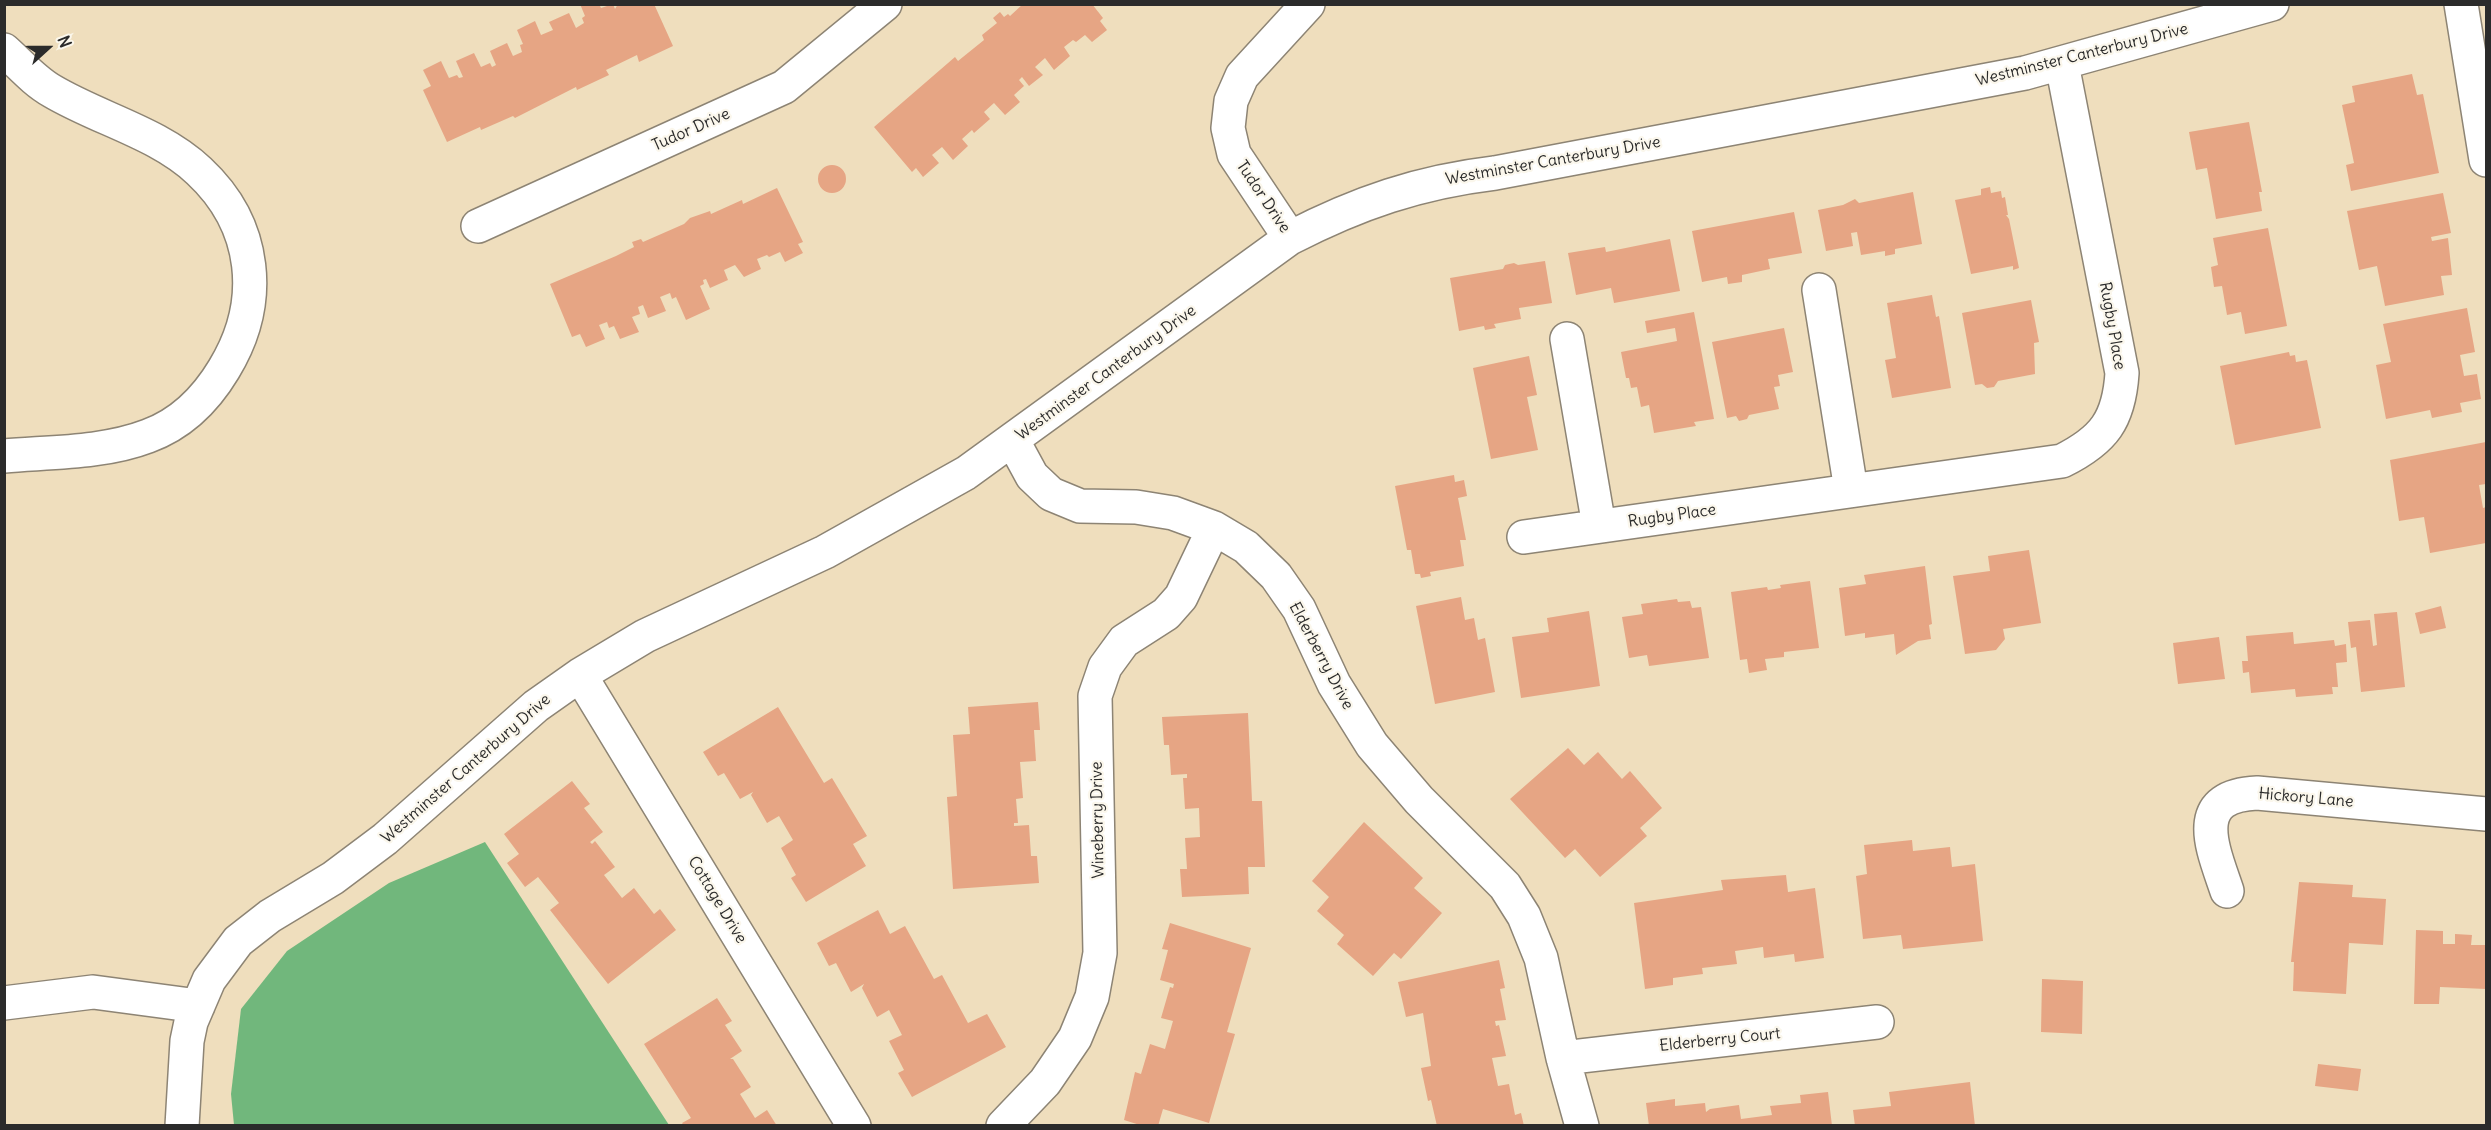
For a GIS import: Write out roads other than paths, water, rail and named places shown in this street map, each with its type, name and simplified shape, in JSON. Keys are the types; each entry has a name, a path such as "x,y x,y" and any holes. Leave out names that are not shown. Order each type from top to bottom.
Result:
{"street":[{"name":"Tudor Drive","path":"478,226 784,87 885,4"},
{"name":"Tudor Drive","path":"1290,238 1234,154 1228,128 1231,101 1242,76 1308,4"},
{"name":"Westminster Canterbury Drive","path":"182,1125 187,1041 209,980 238,941 270,916 333,878 385,839 536,706 580,675 645,636 825,552 966,473 1290,238 1335,215 1394,192 1456,178 1495,173 2062,64 2272,4"},
{"path":"2461,4 2487,160"},
{"path":"4,50 51,91 158,143 181,156 198,170 230,207 247,254 251,281 249,308 243,332 234,353 206,397 188,413 149,436 114,446 4,456"},
{"name":"Rugby Place","path":"1524,537 2062,461 2087,448 2106,430 2120,400 2122,373 2062,64"},
{"path":"1819,290 1851,490"},
{"path":"1567,339 1599,526"},
{"name":"Elderberry Drive","path":"1013,441 1032,476 1051,494 1080,506 1136,507 1173,513 1214,528 1246,547 1276,576 1299,609 1334,684 1372,745 1419,801 1505,886 1524,916 1541,958 1563,1058 1582,1125"},
{"name":"Wineberry Drive","path":"1003,1125 1045,1082 1076,1038 1092,997 1100,953 1095,696 1105,667 1124,641 1166,614 1181,597 1214,528"},
{"name":"Cottage Drive","path":"580,675 854,1125"},
{"name":"Hickory Lane","path":"2228,891 2210,838 2212,819 2225,800 2238,794 2257,793 2487,814"},
{"path":"4,1003 93,992 198,1006"},
{"name":"Elderberry Court","path":"1563,1058 1877,1022"}]}
